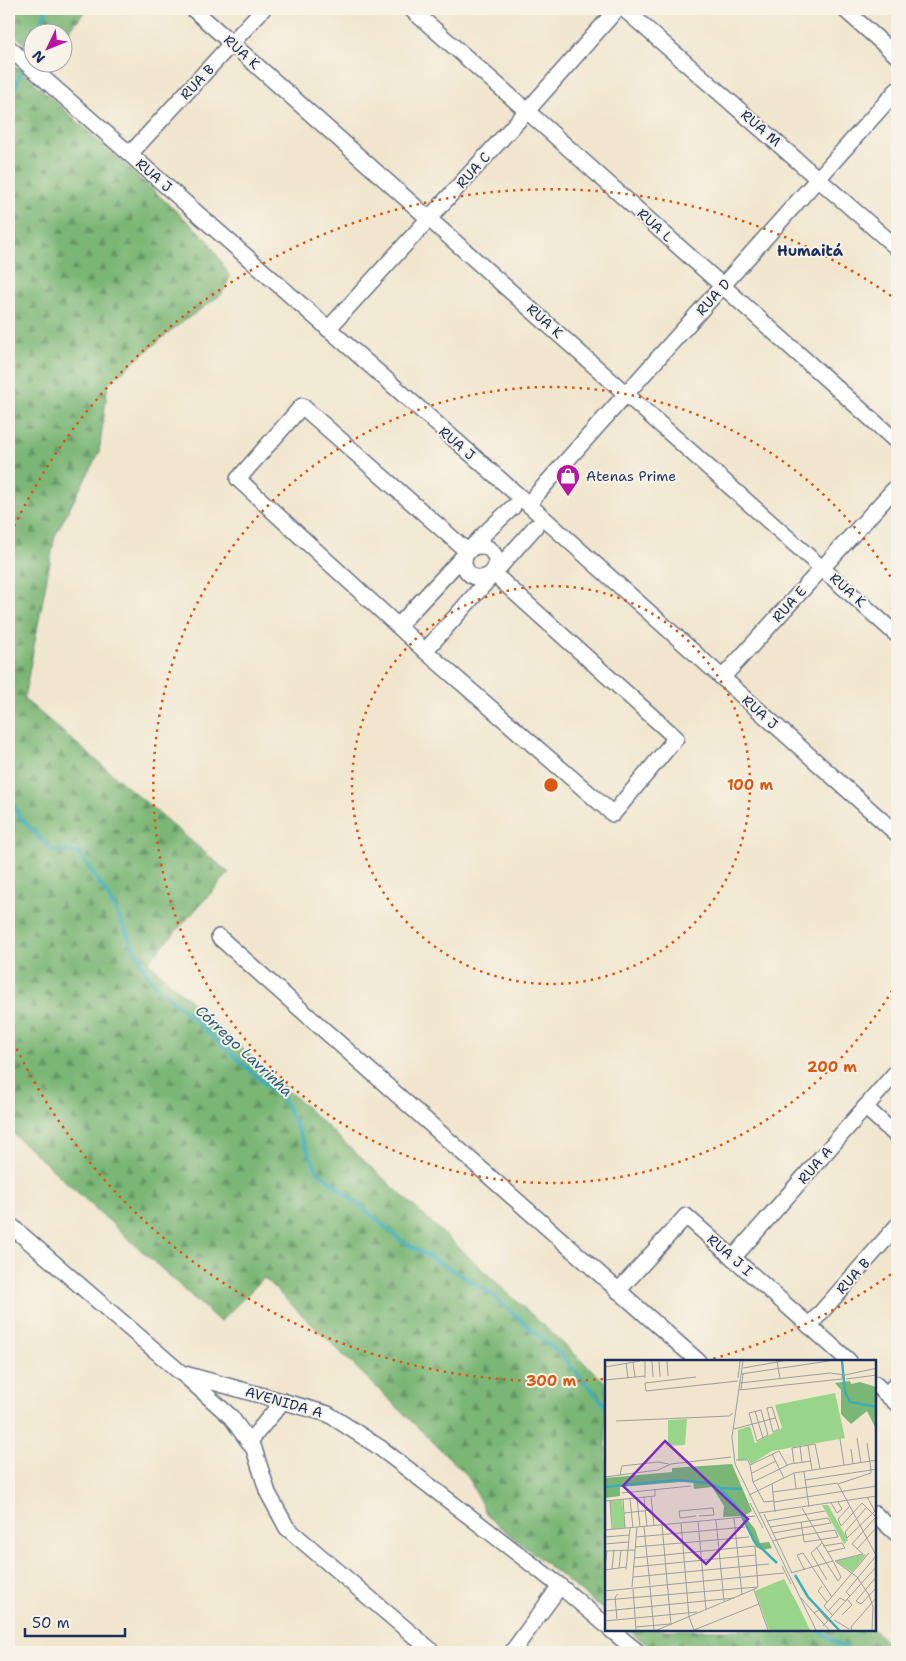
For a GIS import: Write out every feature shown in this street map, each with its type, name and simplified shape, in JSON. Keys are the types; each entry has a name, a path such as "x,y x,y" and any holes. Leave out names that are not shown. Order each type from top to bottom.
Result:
{"street":[{"name":"RUA K","path":"193,9 897,635"},
{"name":"RUA B","path":"130,154 263,9"},
{"name":"RUA L","path":"411,9 897,442"},
{"name":"RUA C","path":"328,329 527,111 617,9"},
{"name":"RUA M","path":"624,9 897,248"},
{"path":"844,9 897,56"},
{"name":"RUA J","path":"11,51 328,329 521,506 722,678 897,834"},
{"name":"RUA D","path":"398,626 468,552 521,506 627,393 897,90"},
{"path":"468,552 302,406 238,479 425,651 613,814 676,738 493,574"},
{"name":"RUA E","path":"722,678 897,486"},
{"path":"425,651 535,527"},
{"path":"476,546 482,546 491,550 497,564 493,574 483,579 477,579 467,573 464,562 468,552 476,546"},
{"path":"219,938 697,1360"},
{"name":"RUA A","path":"733,1258 897,1071"},
{"path":"865,1107 897,1136"},
{"name":"RUA J I","path":"618,1291 686,1216 848,1360"},
{"name":"AVENIDA A","path":"9,1224 181,1373 328,1414 379,1447 560,1586 605,1624"},
{"name":"RUA B","path":"809,1326 897,1226"},
{"path":"181,1373 231,1417 254,1449 268,1493 287,1528 433,1652"},
{"path":"876,1385 892,1399 897,1383"},
{"path":"249,1442 283,1401"},
{"path":"876,1515 897,1534"},
{"path":"512,1652 560,1586"},
{"path":"612,1631 638,1652"}],"green space":[{"path":"21,9 87,9 72,27 72,22 22,22 22,41 9,29 9,23"},
{"path":"9,62 15,65 208,240 230,277 222,294 173,329 108,384 99,453 55,536 24,699 229,873 148,962 605,1382 605,1611 488,1517 467,1475 264,1278 220,1322 9,1130"},
{"path":"629,1631 875,1631 897,1652 656,1652"}],"waterway":[{"name":"Córrego Lavrinha","path":"41,22 46,9"},
{"name":"Córrego Lavrinha","path":"9,103 22,71"},
{"name":"Córrego Lavrinha","path":"9,790 18,815 52,851 78,852 107,894 151,981 284,1101 317,1170 402,1241 488,1291 561,1355 605,1405"},
{"name":"Córrego Lavrinha","path":"820,1631 834,1642 853,1652"}],"place":[{"name":"Atenas Prime","path":"568,497"}],"district":[{"name":"Humaitá","path":"810,251"}]}
